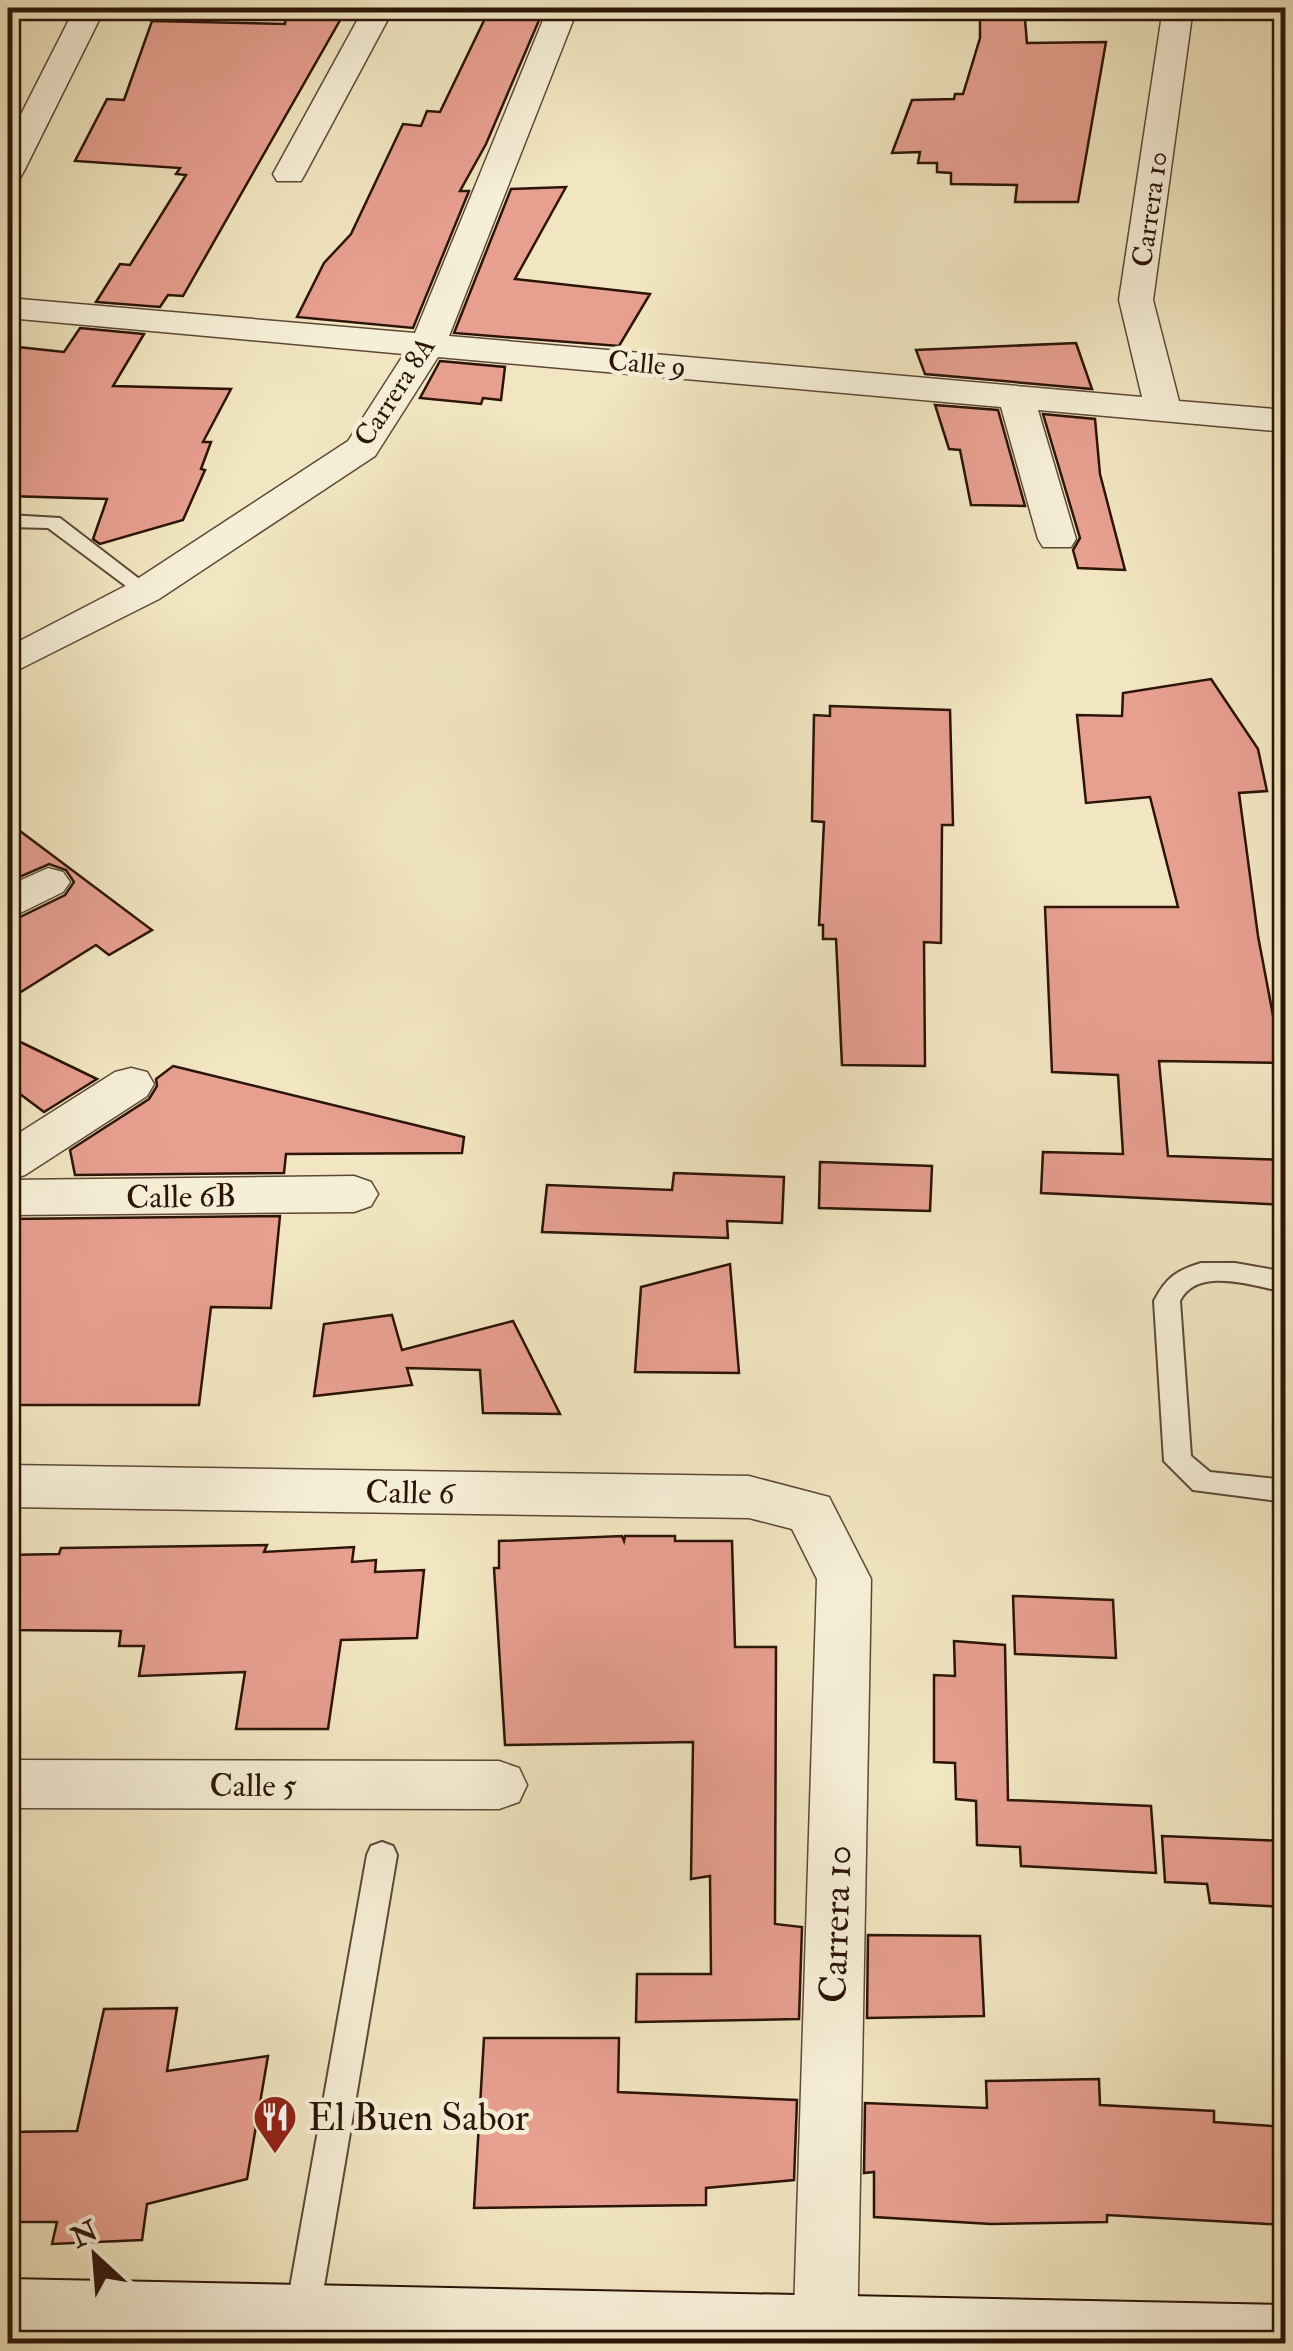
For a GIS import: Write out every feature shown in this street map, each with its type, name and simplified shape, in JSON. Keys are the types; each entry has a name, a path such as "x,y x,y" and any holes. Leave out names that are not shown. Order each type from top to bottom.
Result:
{"street":[{"path":"8,170 90,8"},
{"path":"289,174 379,8"},
{"name":"Carrera 8A","path":"8,663 145,591 362,448 430,343 562,8"},
{"name":"Carrera 10","path":"1163,409 1136,300 1178,8"},
{"name":"Calle 9","path":"8,308 1286,421"},
{"path":"1016,396 1057,538"},
{"path":"8,906 48,882"},
{"path":"8,1164 130,1084"},
{"name":"Calle 6B","path":"8,1198 354,1194"},
{"name":"Calle 6","path":"8,1486 749,1497 810,1512"},
{"name":"Carrera 10","path":"810,1512 844,1579 825,2337"},
{"name":"Calle 5","path":"8,1784 499,1785"},
{"path":"8,2316 825,2337 1286,2342"}],"lane":[{"path":"8,521 53,522 145,591"},
{"path":"1286,1282 1198,1271 1183,1275 1172,1286 1167,1301 1173,1438 1178,1461 1204,1482 1286,1491"},
{"path":"302,2321 382,1855"}],"building":[{"path":"286,8 347,8 183,296 168,295 160,307 96,302 120,264 130,265 186,175 176,174 180,168 75,161 107,99 124,100 152,21 285,24"},
{"path":"490,8 543,11 486,144 460,191 469,191 413,328 297,317 324,263 351,234 403,124 421,126 427,111 440,112"},
{"path":"980,8 1024,8 1027,43 1106,42 1078,202 1015,202 1017,185 951,184 951,173 937,172 937,163 918,163 920,152 892,153 912,100 954,99 955,94 963,94 980,38"},
{"path":"566,187 515,279 650,294 619,346 454,333 511,189"},
{"path":"80,328 144,334 113,386 231,389 203,442 211,442 201,469 205,470 183,520 100,544 93,539 107,499 8,496 8,459 18,430 8,430 8,346 64,352"},
{"path":"1076,343 1092,389 925,374 916,350"},
{"path":"440,361 505,367 501,400 483,398 481,404 420,398"},
{"path":"935,405 998,410 1025,506 971,505 960,450 949,449"},
{"path":"1043,414 1095,419 1100,474 1125,570 1078,568 1073,550 1080,538"},
{"path":"1211,679 1258,749 1267,791 1239,793 1258,936 1282,1063 1159,1061 1168,1156 1286,1160 1286,1205 1041,1193 1043,1152 1123,1154 1118,1075 1052,1072 1045,907 1178,907 1150,797 1086,803 1077,715 1122,716 1123,693"},
{"path":"830,706 950,710 953,825 942,825 941,943 924,942 925,1066 842,1065 836,939 823,939 823,925 819,925 824,822 812,821 814,715 830,716"},
{"path":"8,822 152,930 109,955 96,945 8,1000 8,923 65,895 74,882 66,870 49,864 8,882"},
{"path":"8,1036 97,1079 44,1112 8,1085"},
{"path":"173,1066 464,1137 462,1153 286,1154 284,1173 75,1175 70,1150 149,1099 157,1086 156,1079"},
{"path":"820,1162 932,1166 930,1211 819,1208"},
{"path":"674,1173 784,1177 782,1223 727,1221 728,1238 542,1232 547,1185 672,1190"},
{"path":"280,1216 271,1308 211,1307 199,1405 8,1405 8,1219"},
{"path":"730,1264 739,1373 635,1372 641,1287"},
{"path":"392,1315 402,1350 513,1321 560,1414 483,1413 480,1370 407,1368 412,1385 314,1396 324,1324"},
{"path":"622,1536 624,1541 625,1536 675,1536 675,1541 732,1541 735,1647 776,1647 775,1924 802,1927 799,2019 636,2022 637,1974 711,1974 710,1876 691,1879 693,1742 505,1745 494,1568 499,1568 499,1541"},
{"path":"267,1545 264,1552 354,1547 352,1562 376,1560 375,1572 424,1570 417,1638 341,1640 328,1729 236,1729 245,1672 139,1676 144,1646 119,1646 121,1631 8,1630 8,1555 59,1554 61,1548"},
{"path":"1013,1596 1113,1600 1116,1658 1015,1654"},
{"path":"954,1641 1005,1645 1008,1800 1151,1806 1156,1873 1021,1866 1020,1847 977,1845 976,1801 956,1799 955,1763 934,1762 934,1675 955,1676"},
{"path":"1162,1836 1286,1841 1286,1907 1210,1903 1207,1884 1165,1882"},
{"path":"868,1935 980,1936 984,2016 867,2018"},
{"path":"177,2008 167,2071 268,2056 247,2179 147,2204 142,2240 52,2244 57,2222 8,2222 8,2132 77,2131 104,2009"},
{"path":"484,2038 619,2038 618,2092 797,2100 794,2180 706,2188 706,2205 474,2208"},
{"path":"1099,2079 1100,2105 1214,2111 1214,2122 1286,2127 1286,2225 1107,2215 1107,2222 991,2224 874,2217 874,2172 864,2173 865,2103 987,2108 986,2081"}],"place":[{"name":"El Buen Sabor","path":"275,2155"}]}
